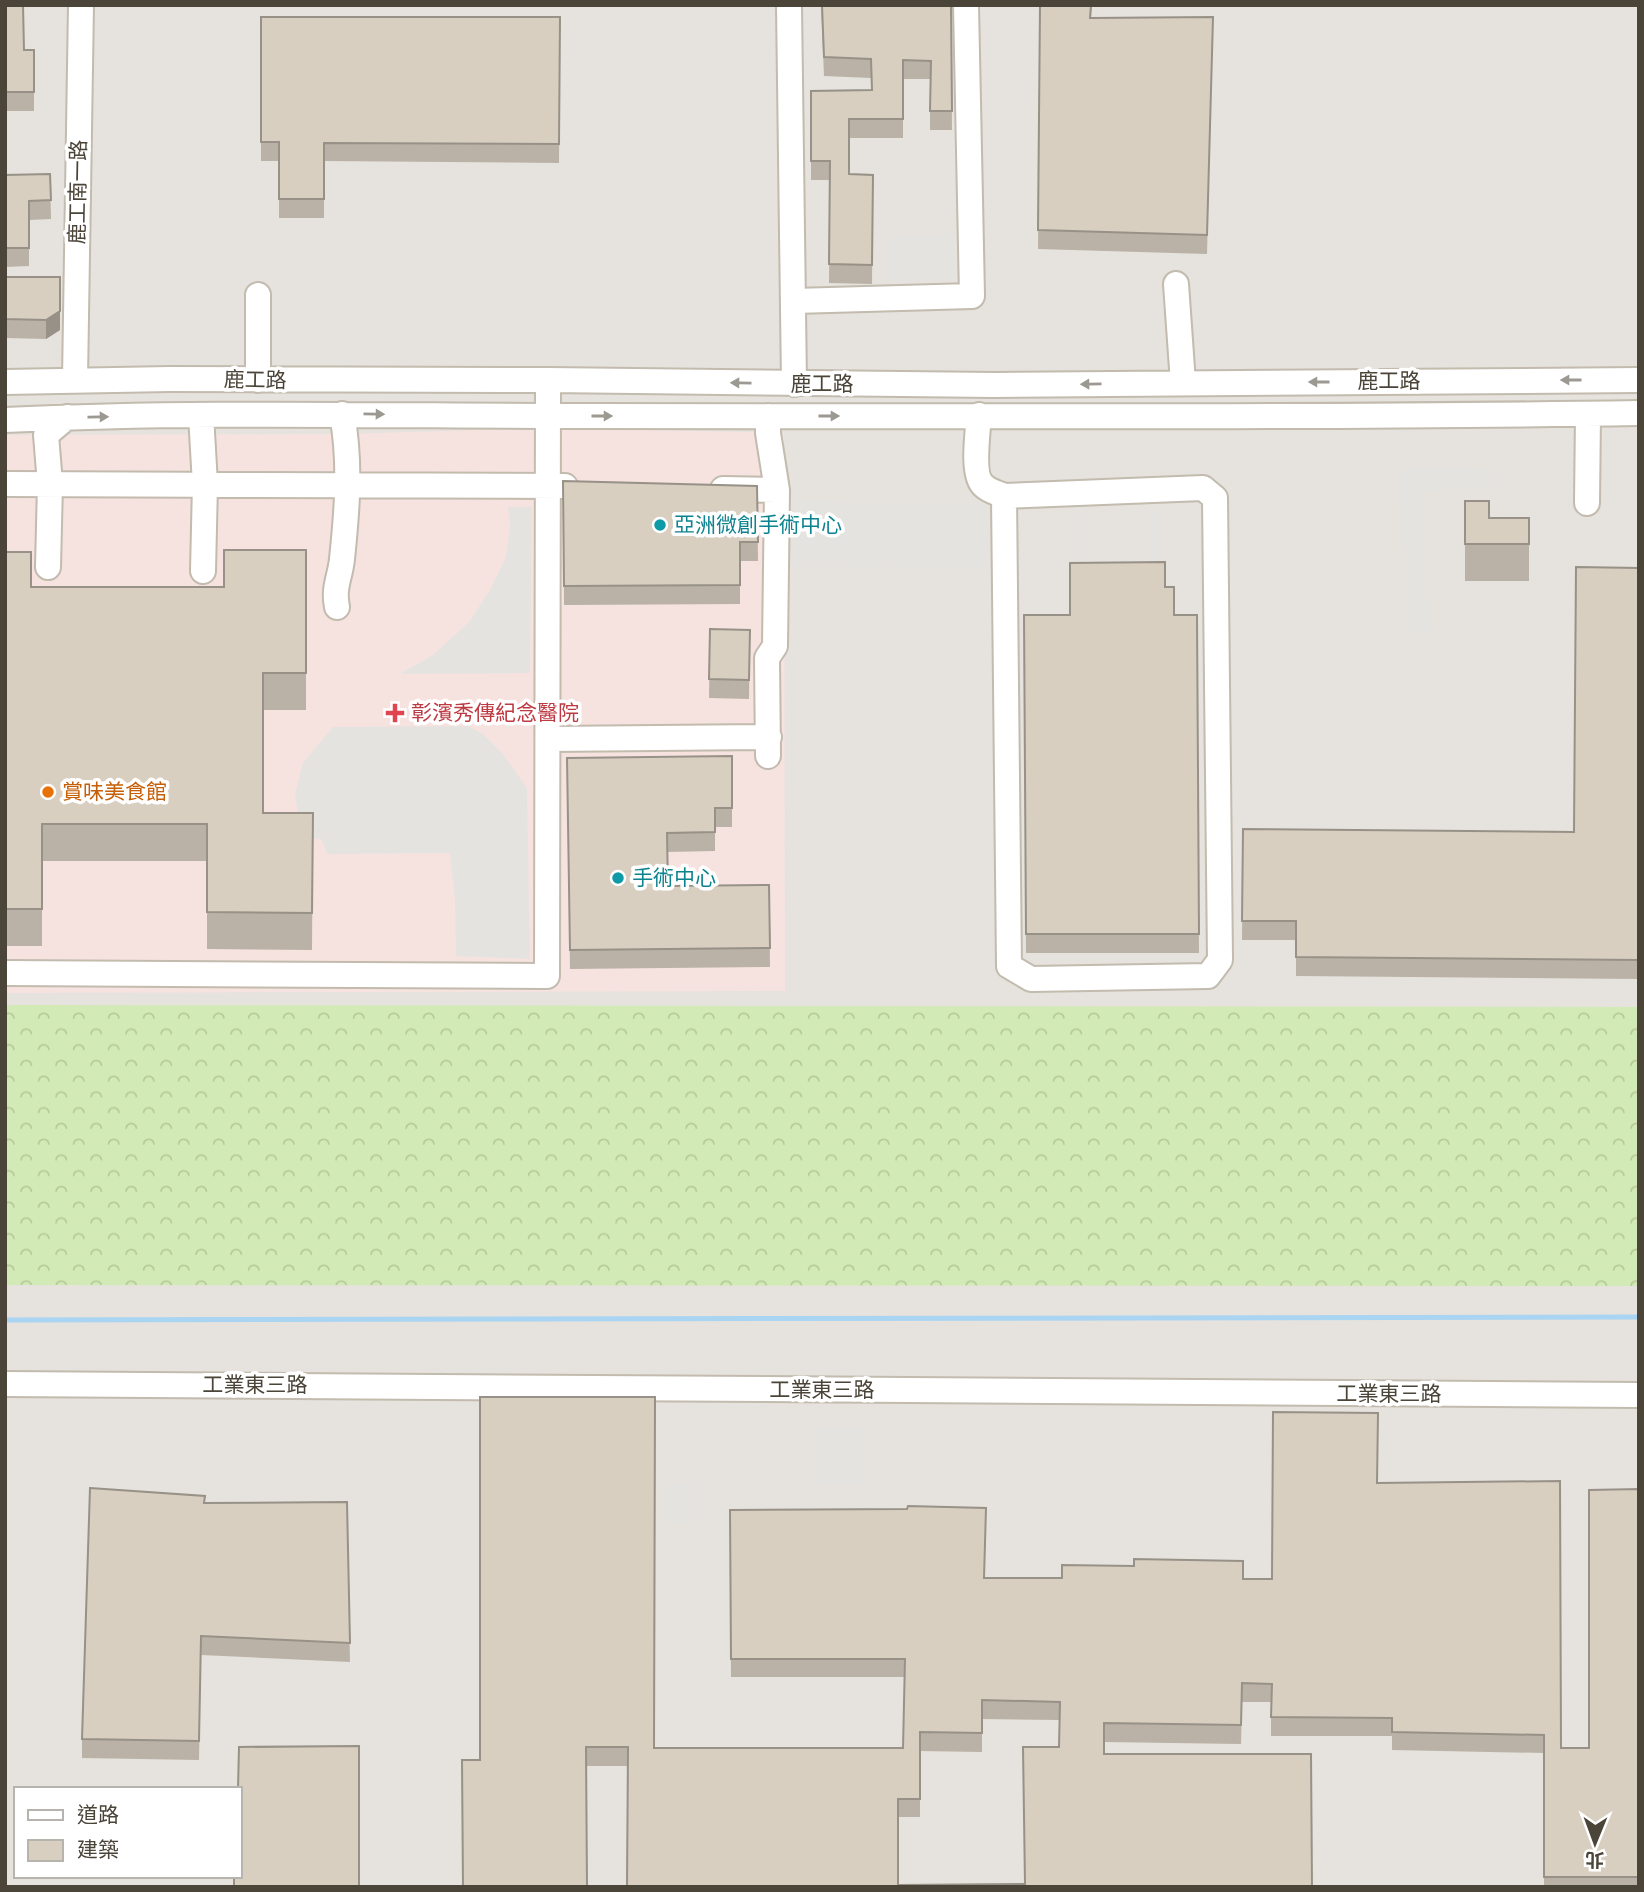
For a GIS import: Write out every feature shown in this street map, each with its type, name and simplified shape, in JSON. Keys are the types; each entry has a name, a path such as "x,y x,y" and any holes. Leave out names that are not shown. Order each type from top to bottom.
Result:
{"street":[{"name":"鹿工南一路","path":"75,379 81,5"},
{"path":"789,5 794,384"},
{"path":"794,302 972,296 966,5"},
{"path":"1177,284 1183,383"},
{"path":"258,295 258,380"},
{"name":"鹿工路","path":"5,382 75,379 548,380 794,384 1639,380"},
{"path":"5,973 547,976 548,380"},
{"name":"鹿工路","path":"5,420 342,414 768,416 1639,413"},
{"path":"337,607 334,593 342,561 348,485 346,434 342,414"},
{"path":"1587,503 1588,414"},
{"path":"201,415 205,484 203,571"},
{"path":"979,415 977,467 980,482 985,488 1004,496 1203,488 1215,498 1220,960 1208,976 1031,979 1009,966 1004,496"},
{"path":"548,739 769,747 767,658 775,646 777,490 768,416"},
{"path":"48,567 50,484 47,435 67,417"},
{"path":"5,484 588,486"},
{"path":"696,488 777,490"},
{"name":"工業東三路","path":"5,1384 1639,1395"}],"shaded area":[{"path":"5,5 1639,5 1639,1887 5,1887"},
{"path":"956,235 957,280 887,281 886,237"},
{"name":"彰濱秀傳紀念醫院","path":"547,428 784,433 785,991 5,993 5,435 346,434"},
{"path":"1399,468 1500,469 1502,489 1422,491 1431,632 1406,633"},
{"path":"796,501 988,503 988,568 796,567"},
{"path":"508,507 532,507 530,673 400,674 433,655 469,622 490,590 506,557 510,525"},
{"path":"1147,510 1160,510 1160,567 1147,567"},
{"path":"1074,515 1088,515 1089,568 1075,568"},
{"path":"468,726 483,734 503,754 527,788 530,959 456,956 455,899 450,853 328,854 321,839 307,838 300,828 295,794 303,763 333,727"},
{"path":"814,1427 863,1427 863,1485 815,1485"},
{"path":"666,1483 699,1483 700,1523 666,1523"}],"green space":[{"path":"5,1005 1639,1007 1639,1286 5,1285"}],"building":[{"path":"5,5 23,5 24,50 34,50 34,92 5,92"},
{"path":"822,5 951,5 952,111 930,111 931,61 903,60 903,119 849,119 849,174 873,175 872,265 829,264 830,161 811,161 811,91 872,90 871,59 824,57"},
{"path":"1040,5 1091,5 1090,18 1213,17 1207,235 1038,230"},
{"path":"261,17 560,17 559,144 324,143 324,199 279,199 279,142 261,142"},
{"path":"50,174 51,200 29,201 29,248 5,248 5,175"},
{"path":"5,277 60,277 60,311 46,320 5,319"},
{"name":"亞洲微創手術中心","path":"563,481 757,486 758,542 740,542 740,585 564,586"},
{"path":"1465,501 1489,501 1489,518 1529,518 1529,544 1465,544"},
{"path":"224,550 306,550 306,673 263,673 263,813 313,813 312,913 207,912 207,824 42,824 42,909 5,909 5,552 31,552 31,587 224,587"},
{"path":"1165,562 1165,587 1174,587 1174,615 1197,615 1199,934 1026,934 1024,615 1070,615 1070,563"},
{"path":"1576,567 1639,568 1639,960 1296,957 1296,921 1242,921 1243,829 1574,832"},
{"path":"710,629 750,630 749,680 709,679"},
{"name":"手術中心","path":"732,756 732,808 715,808 715,832 667,833 668,886 769,885 770,948 570,950 567,758"},
{"path":"480,1397 655,1397 654,1748 903,1748 905,1659 731,1659 730,1510 907,1509 908,1506 986,1508 984,1578 1062,1578 1062,1565 1134,1566 1134,1559 1243,1561 1243,1579 1272,1579 1273,1412 1378,1413 1377,1483 1560,1481 1561,1748 1589,1748 1589,1490 1639,1489 1639,1877 1544,1877 1544,1735 1392,1732 1392,1718 1271,1717 1272,1684 1242,1683 1241,1725 1104,1723 1104,1754 1311,1754 1312,1887 627,1887 628,1747 586,1747 587,1887 463,1887 462,1760 480,1760","holes":["982,1700 1060,1702 1059,1747 1023,1747 1025,1884 898,1885 898,1799 920,1799 920,1732 982,1733"]},
{"path":"90,1488 205,1496 204,1503 347,1502 350,1643 201,1636 199,1741 82,1739"},
{"path":"359,1746 359,1887 234,1887 234,1878 242,1878 239,1747"}],"waterway":[{"path":"5,1320 1639,1317"}],"place":[{"name":"亞洲微創手術中心","path":"660,525"},
{"name":"彰濱秀傳紀念醫院","path":"395,713"},
{"name":"賞味美食館","path":"48,792"},
{"name":"手術中心","path":"618,878"}]}
